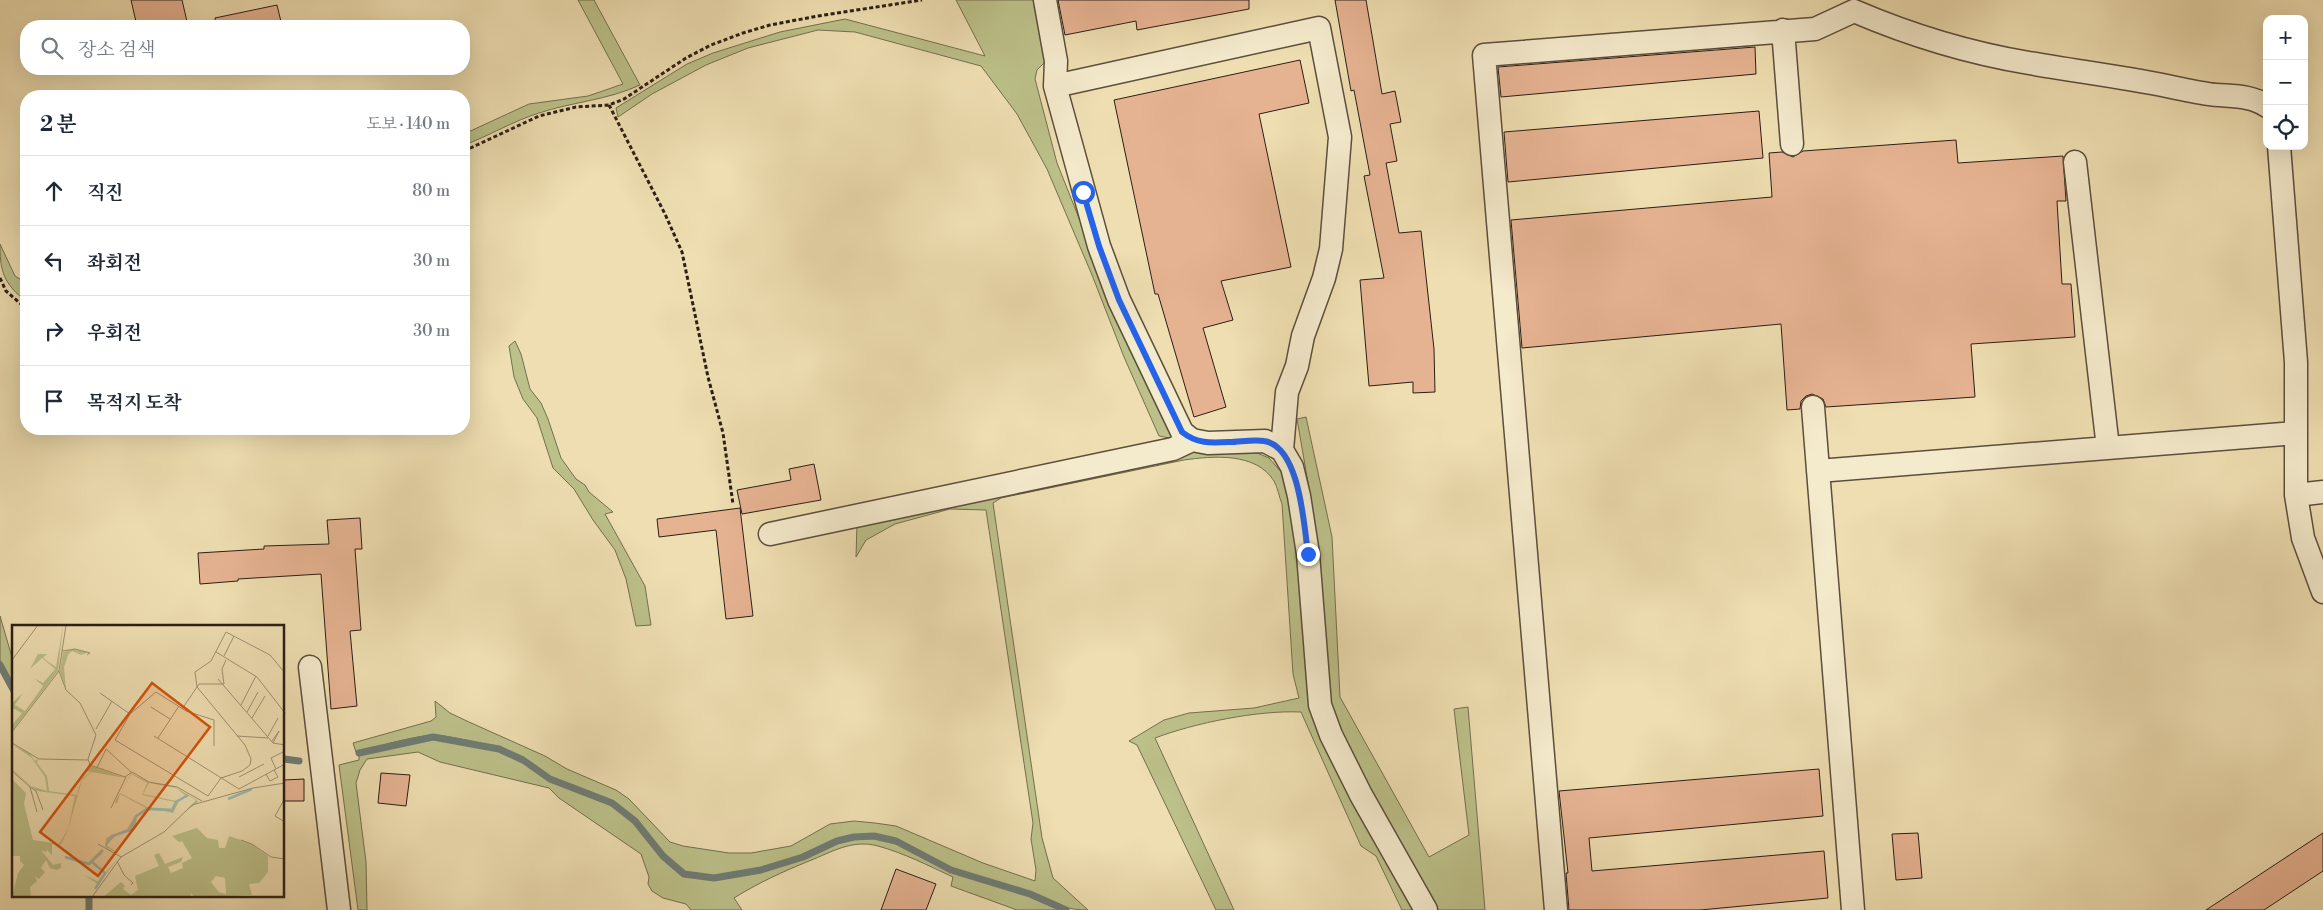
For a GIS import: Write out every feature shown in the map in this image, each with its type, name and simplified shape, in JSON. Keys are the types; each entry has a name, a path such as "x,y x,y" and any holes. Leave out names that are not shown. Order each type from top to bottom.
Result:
{"street":[{"path":"1045,0 1056,62 1055,86 1099,246 1119,300 1182,432 1192,440 1208,443 1266,441 1282,450 1292,467 1299,496 1308,554 1320,706 1331,735 1361,795 1426,910"},
{"path":"1556,910 1484,55 1783,30 1815,29 1854,6 1893,28 2027,63 2121,77 2209,94 2240,96 2258,100 2266,105"},
{"path":"1055,86 1319,28 1340,137 1331,239 1324,278 1303,336 1297,366 1287,392 1282,450"},
{"path":"1783,30 1792,144"},
{"path":"2279,150 2296,362 2296,494 2303,538 2323,592"},
{"path":"2075,162 2108,448"},
{"path":"1813,407 1853,910"},
{"path":"1818,471 2296,433"},
{"path":"770,534 1172,449 1192,440"},
{"path":"2296,494 2323,492"},
{"path":"310,667 339,910"}],"path":[{"path":"470,148 539,116 576,107 609,105 624,99 686,58 711,45 743,33 809,18 922,0"},
{"path":"609,105 665,214 682,252 708,378 723,434 733,504"},
{"path":"0,278 6,291 20,303"}],"green space":[{"path":"578,0 594,0 640,85 603,98 539,113 470,142 470,131 529,104 588,96 623,84"},
{"path":"956,0 1040,0 1049,58 1037,70 1035,79 1057,163 1139,369 1174,439 1159,436 1124,357 1047,169 1017,114 981,66 855,32 818,30 748,48 706,65 652,94 618,117 616,108 687,64 713,53 780,32 845,19 985,56"},
{"path":"0,244 15,276 20,279 20,296 6,280 1,260"},
{"path":"515,341 521,354 530,389 541,403 561,458 576,479 585,485 589,492 613,512 605,514 645,586 651,625 636,626 626,579 615,550 593,520 574,489 553,468 537,418 523,399 514,377 509,346"},
{"path":"1306,417 1332,537 1340,697 1429,857 1469,835 1454,709 1468,707 1485,910 1437,910 1382,816 1328,707 1320,569 1312,506 1297,419"},
{"path":"1195,448 1236,449 1257,453 1269,458 1282,473 1294,519 1305,650 1420,910 1402,910 1376,856 1361,846 1301,712 1246,715 1189,727 1155,738 1234,910 1216,910 1137,745 1129,741 1164,720 1189,713 1254,708 1299,698 1293,674 1282,504 1274,481 1266,472 1256,465 1233,458 1220,457 1184,460 1001,498 993,503 1042,838 1053,878 1088,910 1078,910 1062,906 1028,891 960,872 904,843 874,834 855,835 802,856 743,873 711,876 696,875 684,872 669,861 641,826 617,805 601,796 557,780 506,750 485,744 431,735 356,752 353,743 431,721 436,717 435,701 450,713 545,756 567,769 616,790 629,799 670,842 683,846 729,853 751,853 791,846 830,824 854,821 875,823 896,826 983,863 1035,881 1036,870 1031,839 1033,823 986,510 950,509 895,524 866,540 856,557 857,524"},
{"path":"0,616 12,657 12,683 0,660"},
{"path":"432,739 499,750 522,761 549,780 612,805 634,822 672,868 683,875 714,879 748,874 804,858 854,838 874,837 895,843 950,872 1030,895 1062,910 1017,910 951,886 953,877 907,856 878,846 859,844 834,850 752,887 734,898 742,910 691,910 686,904 663,898 652,891 648,884 649,877 641,854 559,798 549,788 440,762 418,752 367,759 360,770 356,783 366,862 367,910 358,910 339,765 359,760 359,755"}],"building":[{"path":"131,0 182,0 187,20 136,20"},
{"path":"1058,0 1249,0 1249,9 1137,30 1136,21 1065,35"},
{"path":"1335,0 1366,0 1382,94 1395,91 1401,122 1390,124 1397,161 1386,163 1399,233 1421,231 1434,349 1435,392 1413,393 1413,382 1369,386 1360,280 1384,278 1364,176 1370,175 1354,90 1351,91"},
{"path":"277,5 281,20 215,20 215,18"},
{"path":"1755,47 1756,74 1501,97 1498,67"},
{"path":"1300,60 1309,103 1259,114 1291,267 1221,281 1233,320 1203,328 1226,407 1194,417 1158,294 1155,294 1114,100"},
{"path":"1759,111 1763,158 1508,182 1504,132"},
{"path":"1956,140 1958,163 2063,156 2066,201 2057,201 2062,284 2071,284 2075,337 1971,344 1975,397 1826,407 1823,399 1812,394 1806,396 1801,401 1800,409 1787,410 1781,324 1522,348 1511,220 1772,197 1769,153 1782,152 1793,157 1803,151"},
{"path":"814,464 821,500 742,514 737,490 791,480 789,469"},
{"path":"740,508 753,616 726,619 716,530 659,537 657,519"},
{"path":"360,518 362,549 355,549 361,630 350,631 357,706 331,709 321,574 238,579 238,581 200,584 198,553 264,549 264,546 329,544 327,520"},
{"path":"1819,769 1823,816 1589,838 1592,871 1824,851 1828,898 1700,910 1569,910 1566,873 1568,873 1559,791"},
{"path":"381,773 410,775 406,806 378,803"},
{"path":"304,779 304,801 285,801 285,780"},
{"path":"1918,833 1922,878 1896,880 1892,834"},
{"path":"2323,833 2323,871 2264,910 2206,910"},
{"path":"896,869 936,884 926,910 881,910"}],"waterway":[{"path":"0,665 12,687"},
{"path":"359,753 433,737 499,749 523,760 550,779 612,803 635,821 663,856 684,874 714,878 761,870 803,857 837,841 854,837 874,836 896,841 951,870 1030,894 1066,910"},
{"path":"285,759 299,761"},
{"path":"89,898 89,910"}],"route":[{"path":"1083,192 1099,246 1119,300 1182,432 1192,440 1208,443 1266,441 1282,450 1292,467 1299,496 1308,554"}]}
